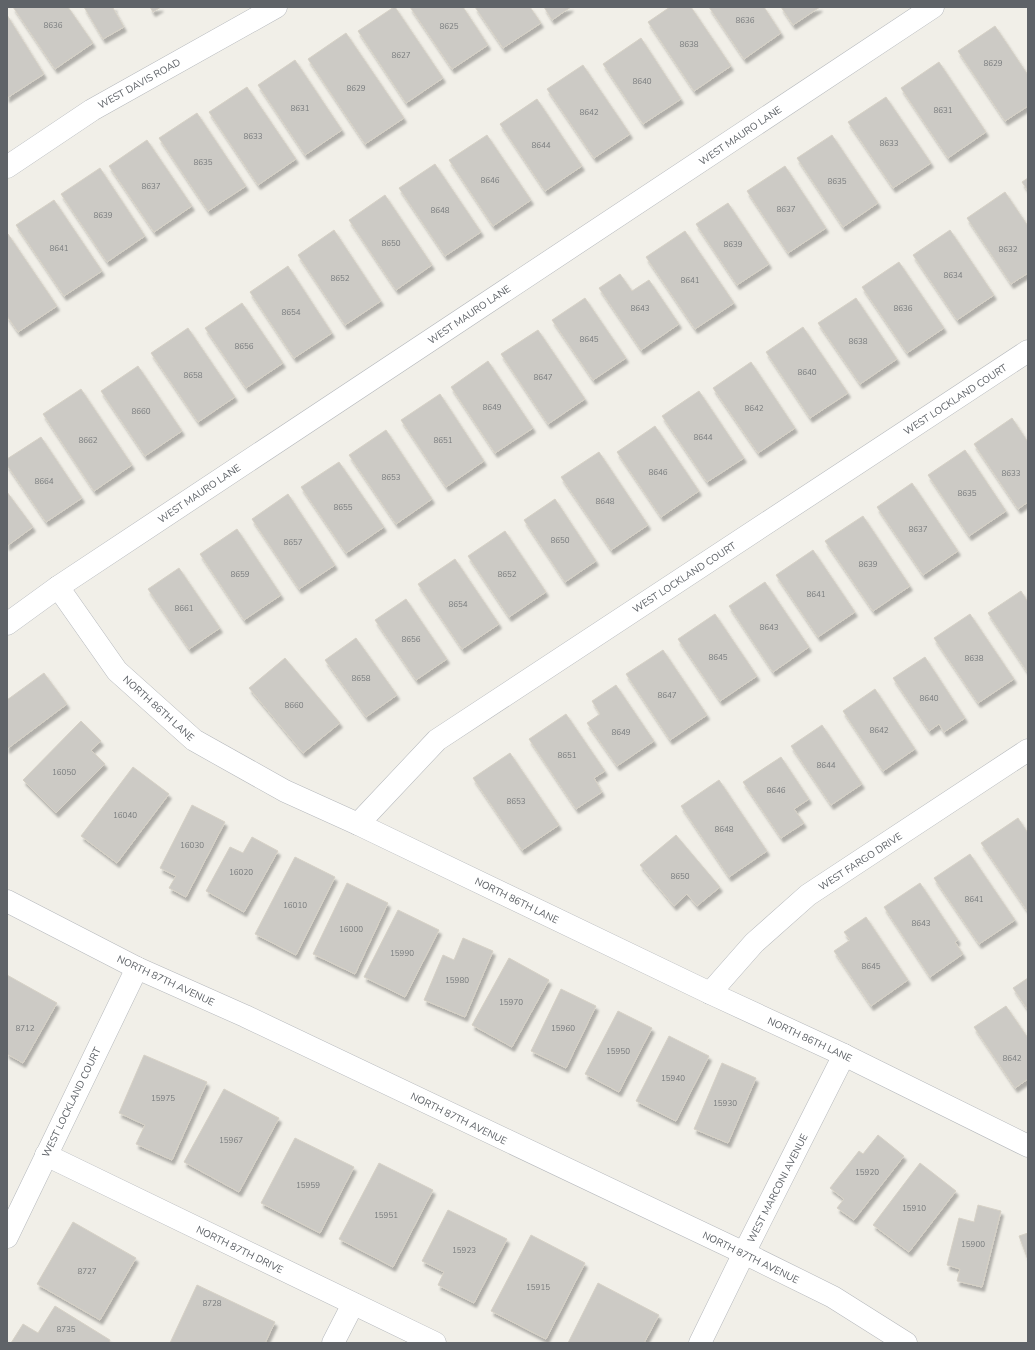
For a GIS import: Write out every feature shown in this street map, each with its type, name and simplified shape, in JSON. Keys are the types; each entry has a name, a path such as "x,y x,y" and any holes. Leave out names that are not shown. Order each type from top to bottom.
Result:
{"street":[{"name":"WEST DAVIS ROAD","path":"7,167 92,110 248,14 276,7"},
{"name":"WEST MAURO LANE","path":"7,624 58,587 933,7"},
{"name":"WEST LOCKLAND COURT","path":"358,824 437,740 1028,351"},
{"name":"NORTH 86TH LANE","path":"58,587 117,671 194,740 285,791 358,824 710,993 844,1055 1028,1146"},
{"name":"WEST FARGO DRIVE","path":"710,993 754,943 808,895 1028,750"},
{"name":"NORTH 87TH AVENUE","path":"7,901 137,968 246,1016 744,1253 833,1297 906,1343"},
{"name":"WEST LOCKLAND COURT","path":"7,1237 137,968"},
{"name":"WEST MARCONI AVENUE","path":"700,1343 844,1055"},
{"name":"NORTH 87TH DRIVE","path":"46,1154 435,1343"},
{"path":"333,1343 353,1304"}],"building":[{"path":"13,7 68,7 93,43 55,69"},
{"path":"84,7 115,7 113,8 124,27 103,39"},
{"path":"150,7 161,7 153,12"},
{"path":"394,7 443,78 406,103 358,31"},
{"path":"410,7 463,7 488,45 452,69"},
{"path":"475,7 530,7 541,23 503,48"},
{"path":"544,7 571,7 552,20"},
{"path":"670,7 691,7 731,66 694,91 648,22"},
{"path":"709,7 764,7 781,33 744,59"},
{"path":"781,7 820,7 793,25"},
{"path":"7,15 44,74 7,98"},
{"path":"995,26 1028,75 1028,106 1005,121 958,51"},
{"path":"346,33 404,118 365,144 308,59"},
{"path":"641,38 681,99 643,124 603,64"},
{"path":"295,60 342,130 305,155 258,85"},
{"path":"939,62 986,132 948,158 901,88"},
{"path":"583,65 630,134 594,158 547,89"},
{"path":"247,87 296,159 258,185 209,112"},
{"path":"886,97 931,163 893,188 848,122"},
{"path":"537,99 582,166 545,191 500,124"},
{"path":"197,113 246,186 208,211 159,138"},
{"path":"487,135 531,200 493,226 449,160"},
{"path":"832,135 878,203 843,227 797,158"},
{"path":"147,140 192,206 154,232 109,166"},
{"path":"435,164 481,232 445,256 399,188"},
{"path":"785,166 826,228 788,253 747,191"},
{"path":"100,168 145,236 107,262 61,194"},
{"path":"1028,178 1028,191 1022,182"},
{"path":"1005,192 1028,226 1028,273 1011,284 967,218"},
{"path":"385,195 432,265 396,290 349,220"},
{"path":"54,200 102,271 64,296 16,225"},
{"path":"728,203 769,264 737,285 696,224"},
{"path":"334,230 381,301 345,325 298,255"},
{"path":"950,230 994,295 957,320 913,255"},
{"path":"685,231 734,303 695,329 646,257"},
{"path":"8,234 57,306 18,332 7,316"},
{"path":"899,262 944,328 907,353 862,287"},
{"path":"288,266 332,333 294,358 250,292"},
{"path":"620,274 632,291 649,280 679,324 641,350 599,288"},
{"path":"585,298 626,358 593,380 552,320"},
{"path":"856,298 897,359 860,384 818,323"},
{"path":"242,303 283,363 246,388 205,328"},
{"path":"803,327 848,393 810,418 766,352"},
{"path":"188,328 235,397 198,422 151,353"},
{"path":"538,330 585,399 548,424 501,354"},
{"path":"488,361 533,428 495,453 451,387"},
{"path":"751,362 795,428 758,453 713,388"},
{"path":"138,366 182,431 145,456 101,391"},
{"path":"81,389 132,465 94,491 43,414"},
{"path":"699,391 744,458 707,482 662,416"},
{"path":"440,394 484,461 446,487 401,420"},
{"path":"1012,418 1028,442 1028,502 1018,509 974,444"},
{"path":"655,426 699,491 661,517 617,452"},
{"path":"386,430 432,499 396,524 349,455"},
{"path":"41,437 82,498 46,522 7,465 7,459"},
{"path":"965,450 1006,511 969,536 928,475"},
{"path":"599,452 648,525 611,550 561,477"},
{"path":"339,462 384,527 346,553 301,487"},
{"path":"912,483 958,551 923,575 877,507"},
{"path":"7,492 33,527 7,546"},
{"path":"288,494 335,565 299,589 252,519"},
{"path":"555,499 596,561 565,582 524,520"},
{"path":"863,516 910,586 873,611 825,541"},
{"path":"237,529 281,595 244,620 200,554"},
{"path":"505,531 546,592 509,617 468,556"},
{"path":"813,550 855,612 818,637 776,575"},
{"path":"455,559 499,624 462,649 418,584"},
{"path":"179,568 220,628 189,649 148,589"},
{"path":"765,582 809,647 773,672 729,606"},
{"path":"1021,591 1028,602 1028,673 988,613"},
{"path":"406,599 447,659 416,680 375,620"},
{"path":"715,614 757,676 720,701 678,639"},
{"path":"970,614 1014,679 978,703 934,638"},
{"path":"356,638 397,695 366,717 325,660"},
{"path":"663,650 707,715 670,740 626,674"},
{"path":"925,657 965,718 944,732 939,724 929,731 893,678"},
{"path":"285,658 340,723 303,753 249,688"},
{"path":"44,673 67,704 7,749 7,700"},
{"path":"616,685 654,741 617,766 587,723 600,714 592,701"},
{"path":"875,689 915,749 883,771 843,711"},
{"path":"566,714 605,771 594,778 602,792 576,809 529,739"},
{"path":"81,721 101,741 91,750 105,764 56,813 23,780"},
{"path":"822,725 862,784 831,805 791,746"},
{"path":"510,753 559,825 522,850 473,778"},
{"path":"781,757 809,799 794,809 804,823 781,838 743,782"},
{"path":"133,767 169,794 117,863 81,836"},
{"path":"719,780 767,851 729,877 681,806"},
{"path":"192,805 225,822 186,897 169,888 176,876 160,868"},
{"path":"1018,818 1028,833 1028,912 981,843"},
{"path":"676,835 720,887 697,906 687,894 674,906 640,865"},
{"path":"252,837 278,851 244,912 206,891 230,847 243,853"},
{"path":"970,854 1015,920 979,944 934,878"},
{"path":"295,857 335,877 296,955 255,934"},
{"path":"347,883 388,903 355,974 313,954"},
{"path":"920,883 958,940 955,942 963,954 930,977 884,907"},
{"path":"398,910 439,930 405,997 364,977"},
{"path":"866,917 908,980 871,1006 834,951 850,940 844,932"},
{"path":"463,938 493,951 465,1017 424,1000 443,955 454,960"},
{"path":"509,958 549,980 512,1047 472,1025"},
{"path":"7,975 57,1003 23,1063 7,1054"},
{"path":"1028,978 1028,1010 1013,988"},
{"path":"561,989 596,1006 566,1068 531,1051"},
{"path":"1006,1006 1028,1038 1028,1079 1015,1088 974,1027"},
{"path":"618,1011 652,1028 619,1092 585,1074"},
{"path":"669,1036 709,1056 676,1121 636,1101"},
{"path":"144,1055 207,1082 172,1160 136,1144 145,1125 119,1113"},
{"path":"722,1063 756,1078 728,1143 694,1129"},
{"path":"224,1089 279,1118 239,1192 184,1162"},
{"path":"878,1135 904,1156 854,1220 837,1208 844,1199 830,1188 859,1151 863,1154"},
{"path":"295,1138 354,1167 320,1233 261,1203"},
{"path":"379,1163 433,1190 393,1267 339,1239"},
{"path":"920,1163 956,1191 909,1252 873,1225"},
{"path":"978,1205 1001,1211 982,1287 957,1281 960,1269 947,1265 959,1218 974,1222"},
{"path":"448,1210 507,1239 474,1303 438,1285 444,1272 422,1261"},
{"path":"73,1222 136,1258 100,1320 37,1284"},
{"path":"1028,1233 1028,1260 1019,1236"},
{"path":"531,1235 585,1263 546,1339 491,1311"},
{"path":"598,1283 659,1315 644,1343 568,1343"},
{"path":"197,1285 275,1322 265,1343 170,1343"},
{"path":"55,1306 110,1340 109,1343 11,1343 23,1324 38,1333"}]}
